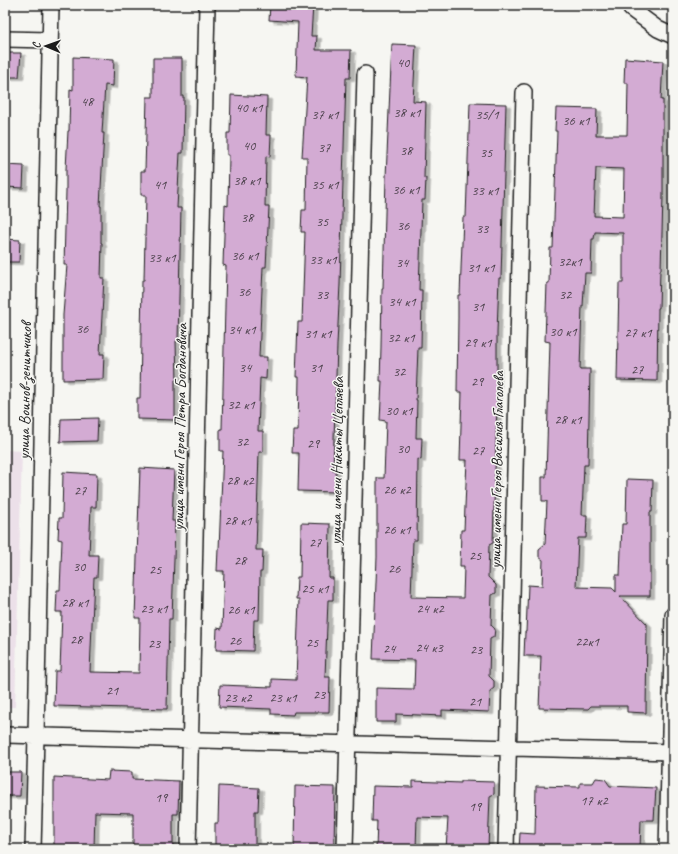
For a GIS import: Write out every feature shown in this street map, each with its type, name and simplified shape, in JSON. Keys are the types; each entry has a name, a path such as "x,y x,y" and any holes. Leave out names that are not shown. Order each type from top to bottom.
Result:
{"street":[{"name":"улица Воинов-зенитчиков","path":"33,849 51,5"},
{"name":"улица имени Героя Петра Богдановича","path":"188,849 207,5"},
{"path":"632,10 658,30 673,36"},
{"path":"5,39 50,40"},
{"name":"улица имени Никиты Цепляева","path":"345,849 365,74"},
{"name":"улица имени Героя Василия Глаголева","path":"506,849 524,92"},
{"path":"667,849 671,752 673,615"},
{"path":"5,736 671,752"}],"shaded area":[{"path":"5,450 22,451 15,707 5,707"}],"building":[{"path":"270,5 313,5 311,36 317,36 316,50 351,50 350,78 346,78 333,470 336,470 335,492 298,491 299,453 292,453 293,431 298,431 299,377 296,377 298,322 302,322 305,232 301,232 302,210 306,210 307,157 302,157 307,77 296,76 298,22 269,20"},
{"path":"392,44 416,45 413,101 426,102 424,178 426,178 425,200 422,200 419,290 422,290 421,348 418,348 416,400 416,438 422,438 421,460 418,459 417,540 413,540 411,597 463,598 464,566 460,566 461,530 464,530 467,460 460,460 462,392 457,392 458,295 460,295 463,217 466,217 470,103 506,104 501,278 499,278 497,332 497,403 493,543 489,545 488,577 496,585 496,593 492,595 491,625 495,629 494,637 490,639 489,676 494,681 494,688 490,691 489,712 442,710 442,716 396,714 396,722 376,722 376,688 414,689 415,660 373,659 377,557 377,478 384,478 386,421 380,420 382,381 380,381 382,289"},
{"path":"5,53 21,53 19,77 5,77"},
{"path":"73,57 114,59 113,86 105,85 102,133 104,133 100,206 102,243 101,278 104,278 100,354 104,354 103,379 63,380 63,315 67,265 64,265 66,169 70,89 73,90"},
{"path":"153,58 182,58 182,97 184,97 183,153 180,153 177,208 181,208 178,341 176,341 177,380 175,380 175,420 137,419 137,398 140,398 142,280 144,280 146,195 141,195 141,171 145,171 147,97 153,97"},
{"path":"625,58 663,61 661,100 663,100 663,196 661,270 658,308 657,381 617,380 619,283 623,283 623,233 595,232 594,239 592,239 591,273 585,273 582,306 580,369 590,369 588,465 584,465 582,515 587,515 586,538 578,538 576,587 612,588 616,592 616,575 620,575 622,524 626,524 627,479 653,480 652,512 650,512 650,596 620,596 647,624 646,713 627,712 627,706 591,706 588,709 539,708 541,656 524,656 528,585 542,586 543,560 539,557 539,549 545,544 547,501 542,501 542,477 546,477 550,342 545,341 550,248 553,248 557,131 555,131 556,108 597,109 596,135 627,135 628,83 624,83","holes":["596,168 624,169 623,217 594,216"]},
{"path":"231,95 267,97 266,135 271,135 270,157 266,156 265,207 269,207 266,267 263,267 259,357 267,357 266,379 260,378 258,431 263,431 263,452 259,452 256,550 263,550 262,572 260,572 259,620 254,620 253,651 216,650 217,628 222,629 224,571 217,571 223,451 220,451 220,429 222,429 226,266 223,265 225,205 228,206 229,155 227,155 227,133 230,133"},
{"path":"5,165 24,166 23,188 5,187"},
{"path":"5,239 20,240 19,262 5,262"},
{"path":"98,418 97,441 60,442 61,419"},
{"path":"140,468 174,470 172,521 175,521 174,559 172,619 169,619 167,709 54,706 55,671 60,671 62,612 56,612 57,590 60,590 62,540 58,539 59,518 62,518 63,472 97,474 96,507 91,507 89,555 98,555 97,577 94,577 90,672 139,673 140,618 135,618"},
{"path":"301,523 330,524 329,578 333,578 333,600 328,600 325,677 330,677 329,712 294,712 293,715 271,714 271,709 219,707 220,685 272,687 272,679 296,680 299,599 296,599 297,577 300,577"},
{"path":"109,771 132,772 132,779 179,781 178,814 173,814 173,849 133,849 133,813 95,812 94,848 54,847 54,777 108,780"},
{"path":"5,772 21,772 20,796 5,796"},
{"path":"596,778 605,779 610,786 656,788 654,820 641,820 640,849 519,849 520,833 535,834 536,786 580,787 580,783 593,783"},
{"path":"413,781 461,783 461,781 494,782 494,794 490,796 488,849 446,849 448,818 417,817 416,849 376,849 377,821 372,821 373,786 413,787"},
{"path":"219,786 259,788 258,811 255,811 255,848 215,847 215,823 218,823"},
{"path":"295,786 335,787 334,849 294,849"}]}
